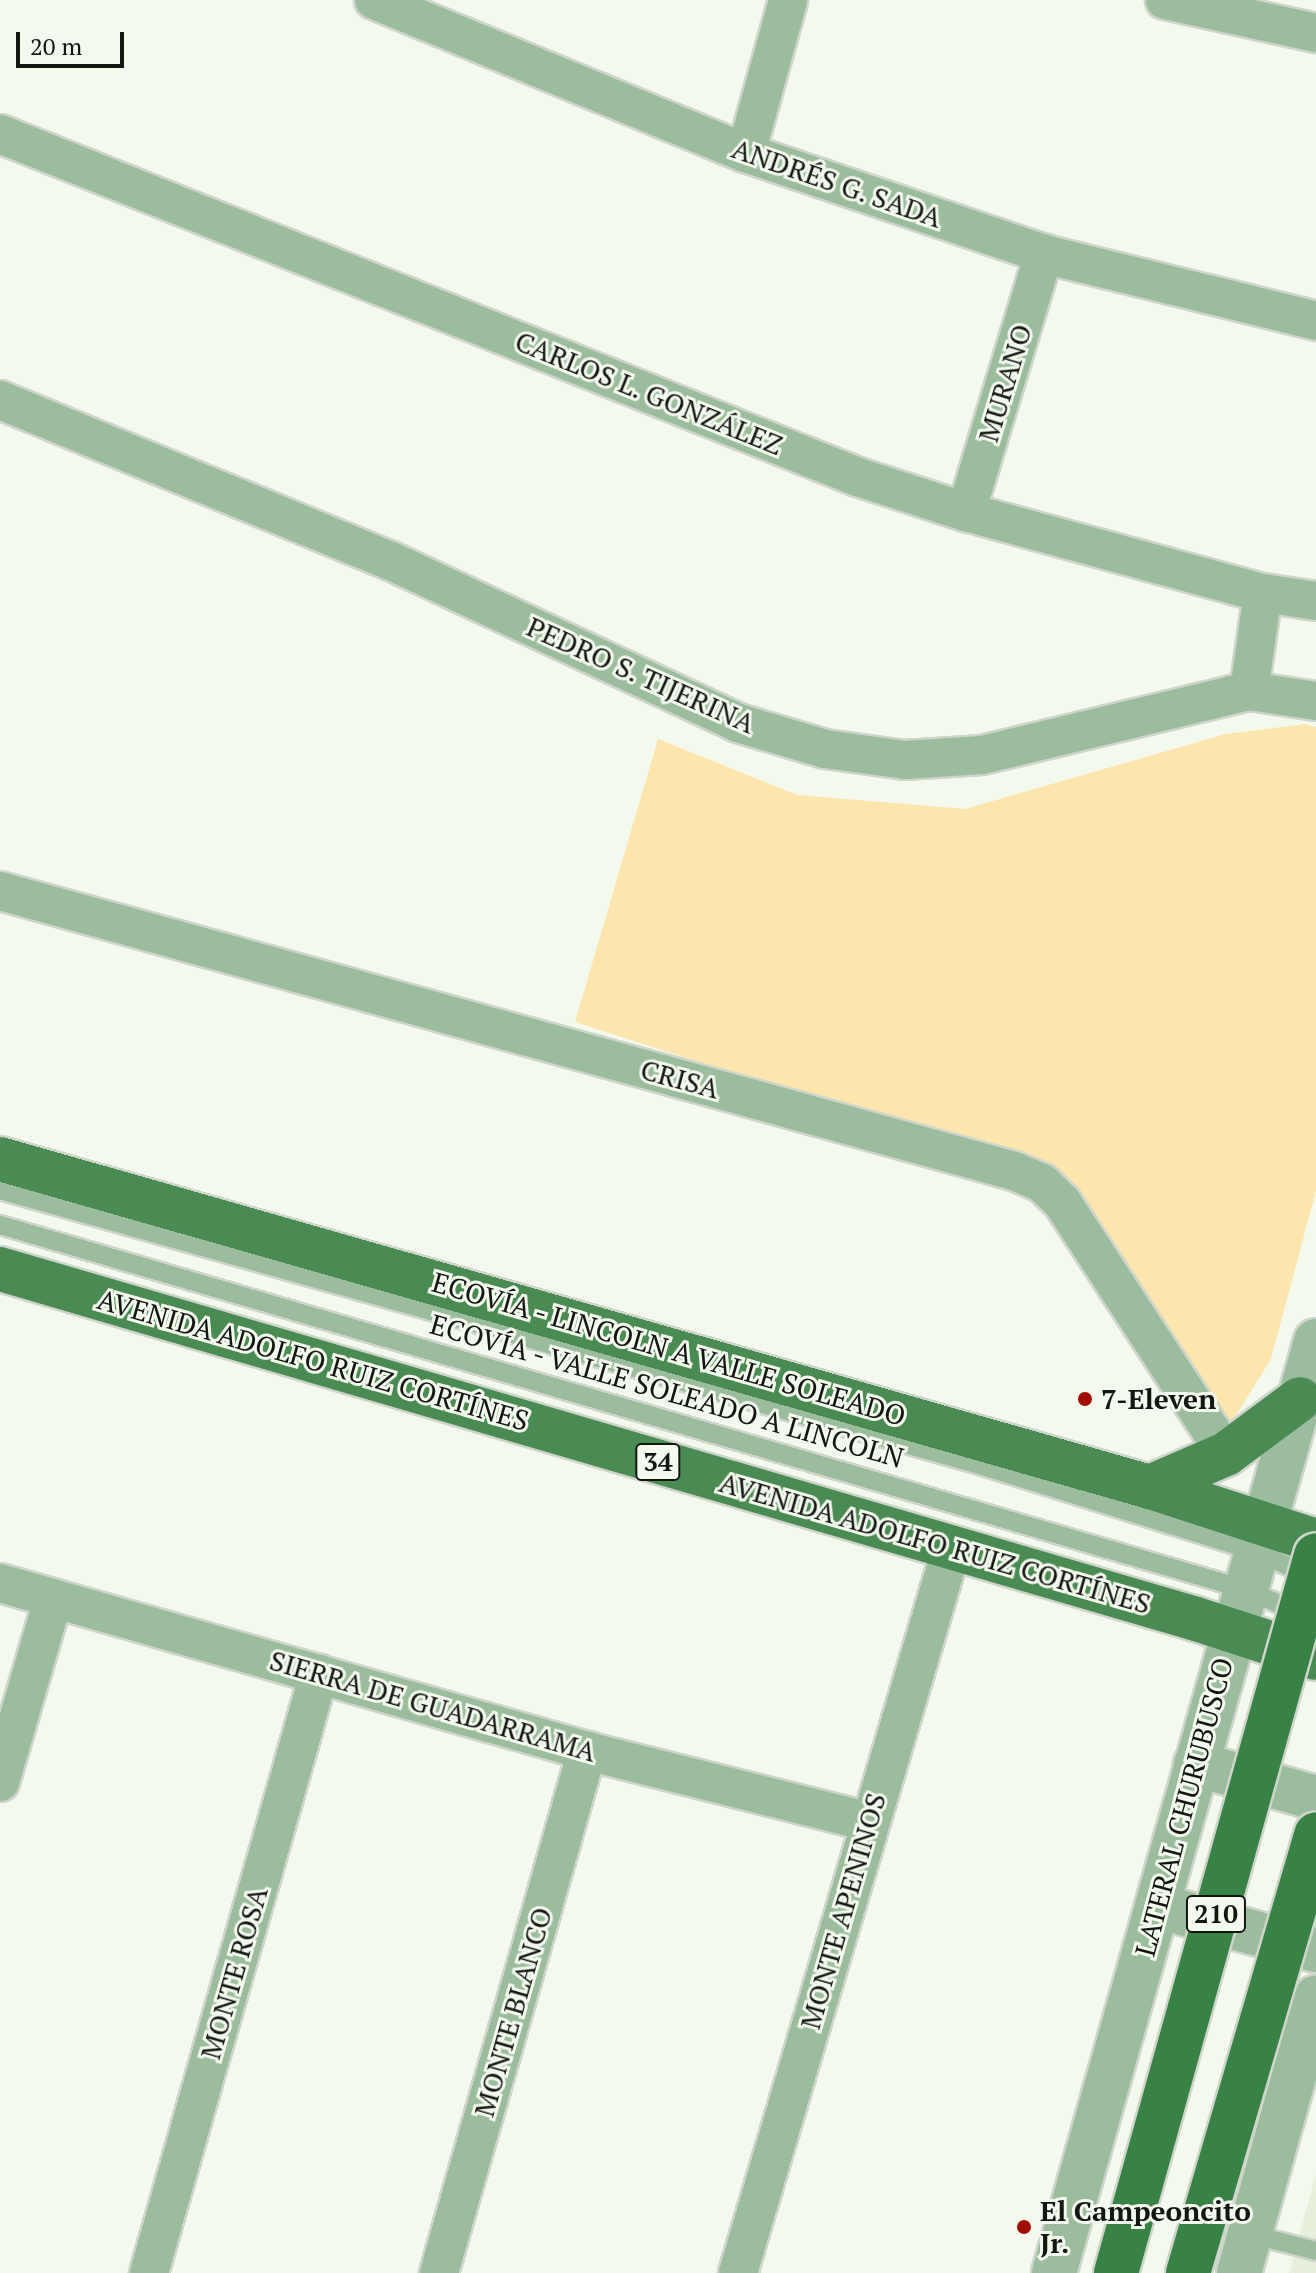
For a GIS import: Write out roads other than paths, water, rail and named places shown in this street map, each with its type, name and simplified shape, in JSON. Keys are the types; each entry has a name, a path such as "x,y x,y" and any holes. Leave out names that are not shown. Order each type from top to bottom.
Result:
{"highway":[{"name":"210","path":"1116,2273 1316,1555"},
{"name":"210","path":"1188,2273 1316,1834"}],"main road":[{"path":"0,1159 1150,1487 1254,1554 1316,1541"},
{"name":"AVENIDA ADOLFO RUIZ CORTÍNES","path":"0,1269 1316,1658"},
{"path":"1150,1487 1226,1454 1300,1399"}],"street":[{"name":"ANDRÉS G. SADA","path":"374,0 746,153 1044,254 1316,321"},
{"path":"746,153 788,0"},
{"path":"1165,0 1316,33"},
{"name":"CARLOS L. GONZÁLEZ","path":"0,134 858,477 966,512 1263,593 1316,601"},
{"name":"MURANO","path":"966,512 1044,254"},
{"name":"PEDRO S. TIJERINA","path":"0,400 391,561 738,723 825,749 905,760 982,755 1249,691 1316,701"},
{"path":"1249,691 1263,593"},
{"name":"CRISA","path":"0,891 1014,1171 1042,1183 1062,1202 1226,1454"},
{"name":"LATERAL CHURUBUSCO","path":"1054,2273 1316,1341"},
{"name":"MONTE APENINOS","path":"738,2273 951,1550"},
{"name":"SIERRA DE GUADARRAMA","path":"0,1583 587,1751 869,1822"},
{"path":"0,1782 53,1599"},
{"name":"MONTE ROSA","path":"149,2273 319,1674"},
{"name":"MONTE BLANCO","path":"439,2273 587,1751"},
{"path":"1196,1764 1316,1798"},
{"path":"1158,1906 1316,1950"},
{"path":"1245,2254 1316,1998"}],"lane":[{"name":"ECOVÍA - LINCOLN A VALLE SOLEADO","path":"0,1190 983,1466 1254,1554 1316,1579"},
{"name":"ECOVÍA - VALLE SOLEADO A LINCOLN","path":"0,1225 1254,1554 1316,1620"},
{"path":"1245,2254 1316,2251"}],"place":[{"name":"7-Eleven","path":"1085,1399"},
{"name":"El Campeoncito Jr.","path":"1024,2227"}]}
